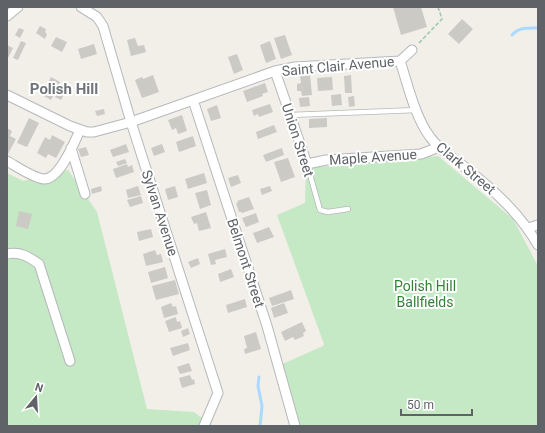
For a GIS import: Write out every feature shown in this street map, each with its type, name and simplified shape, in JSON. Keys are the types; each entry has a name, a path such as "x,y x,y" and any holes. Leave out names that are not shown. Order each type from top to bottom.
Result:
{"street":[{"path":"7,16 18,7"},
{"name":"Sylvan Avenue","path":"81,7 93,13 101,21 103,26 131,122 218,393 204,426"},
{"name":"Saint Clair Avenue","path":"80,130 94,132 131,122 275,71 295,67 400,60 412,50"},
{"name":"Clark Street","path":"400,60 416,110 424,128 439,148 493,190 516,213 528,228 538,245"},
{"name":"Union Street","path":"275,71 307,164"},
{"path":"7,95 80,130 58,170 49,178 38,177 7,161"},
{"name":"Belmont Street","path":"193,100 267,326 295,426"},
{"path":"71,148 85,194"},
{"name":"Maple Avenue","path":"307,164 326,160 421,154 439,148"},
{"path":"528,228 538,225"},
{"path":"7,254 14,252 29,256 39,264 70,361"}],"lane":[{"path":"290,115 416,110"},
{"name":"Union Street","path":"307,164 320,210 328,212 348,209"}],"path":[{"path":"412,50 442,19 438,7"}],"green space":[{"name":"Polish Hill Ballfields","path":"438,156 513,219 538,266 538,426 299,426 278,366 323,346 324,344 277,215 305,203 306,168"},
{"path":"68,170 97,212 147,409 194,412 213,426 7,426 7,173 23,181"}],"building":[{"path":"393,7 421,7 427,27 401,35"},
{"path":"462,19 473,29 459,44 448,34"},
{"path":"40,26 46,29 45,32 47,34 45,39 36,33"},
{"path":"19,28 24,30 20,38 15,35"},
{"path":"285,35 292,55 281,59 274,38"},
{"path":"56,37 67,42 62,52 51,46"},
{"path":"135,38 138,46 144,45 146,52 131,56 127,40"},
{"path":"21,41 26,43 18,60 13,58"},
{"path":"270,41 276,59 266,63 260,45"},
{"path":"94,44 97,54 81,59 78,49"},
{"path":"7,45 13,48 7,60"},
{"path":"237,54 243,70 234,74 228,57"},
{"path":"153,75 159,92 142,98 135,80"},
{"path":"310,75 312,95 302,96 301,91 297,91 297,84 301,83 300,76"},
{"path":"351,75 352,93 345,93 344,76"},
{"path":"51,77 60,82 51,100 42,95"},
{"path":"332,77 333,90 318,91 317,78"},
{"path":"64,82 69,85 61,100 55,97"},
{"path":"265,83 268,92 262,94 263,96 247,102 243,91"},
{"path":"341,94 342,105 332,106 331,95"},
{"path":"354,96 355,106 349,107 348,97"},
{"path":"309,97 310,106 300,107 299,98"},
{"path":"270,104 273,112 259,117 258,114 254,116 252,110"},
{"path":"217,105 221,118 211,121 207,109"},
{"path":"104,109 105,114 97,116 95,111"},
{"path":"182,115 187,131 178,134 176,128 172,130 168,120"},
{"path":"29,118 39,123 27,147 17,143"},
{"path":"327,118 327,127 309,128 309,119"},
{"path":"274,125 277,132 258,139 256,132"},
{"path":"7,128 12,131 10,136 16,139 8,154 7,153"},
{"path":"52,135 65,142 56,158 48,154 46,158 37,153 45,137 50,140"},
{"path":"193,136 196,146 179,152 176,142"},
{"path":"126,144 129,152 113,157 110,150"},
{"path":"162,144 165,152 154,156 151,148"},
{"path":"86,147 89,155 81,157 78,149"},
{"path":"282,148 284,155 266,162 263,155"},
{"path":"288,158 295,177 281,182 274,162"},
{"path":"125,159 127,163 118,166 116,162"},
{"path":"127,164 128,167 132,165 134,172 116,178 113,169"},
{"path":"204,173 207,183 188,189 185,179"},
{"path":"238,175 241,183 231,187 228,178"},
{"path":"101,186 102,191 92,194 91,189"},
{"path":"138,186 141,195 128,198 126,190"},
{"path":"175,186 178,197 168,200 165,189"},
{"path":"270,186 272,191 262,195 260,189"},
{"path":"207,190 211,205 200,209 195,193"},
{"path":"141,196 143,203 130,207 127,200"},
{"path":"249,197 254,209 242,213 239,212 236,203 238,203 237,201"},
{"path":"19,211 32,214 28,229 16,226"},
{"path":"206,212 211,228 199,231 197,223 194,224 191,217"},
{"path":"256,213 259,222 246,227 242,218"},
{"path":"269,227 274,237 257,243 253,233"},
{"path":"151,229 153,237 139,241 137,232"},
{"path":"225,249 227,257 215,260 216,264 211,265 208,254"},
{"path":"155,250 157,255 161,254 163,262 146,266 143,254"},
{"path":"198,258 200,264 191,268 188,262"},
{"path":"165,267 168,278 151,283 148,272"},
{"path":"231,269 234,277 220,282 218,274"},
{"path":"175,280 179,294 156,300 152,286"},
{"path":"291,290 294,299 272,306 269,298"},
{"path":"245,299 247,307 228,313 226,305"},
{"path":"171,303 173,307 176,306 178,314 164,318 161,307"},
{"path":"284,303 288,313 274,318 271,308"},
{"path":"176,317 177,322 180,321 182,328 169,332 165,321"},
{"path":"302,322 306,331 303,333 304,336 295,340 293,337 285,341 281,332"},
{"path":"188,328 190,334 183,337 181,331"},
{"path":"256,332 261,349 245,354 244,349 247,348 244,336"},
{"path":"188,343 190,350 173,356 170,348"},
{"path":"189,363 192,371 180,374 177,367"},
{"path":"190,375 192,380 194,379 195,384 182,388 179,378"}],"waterway":[{"path":"512,35 521,29 538,28"},
{"path":"259,377 258,386 262,406 260,426"}],"district":[{"name":"Polish Hill","path":"64,89"}]}
